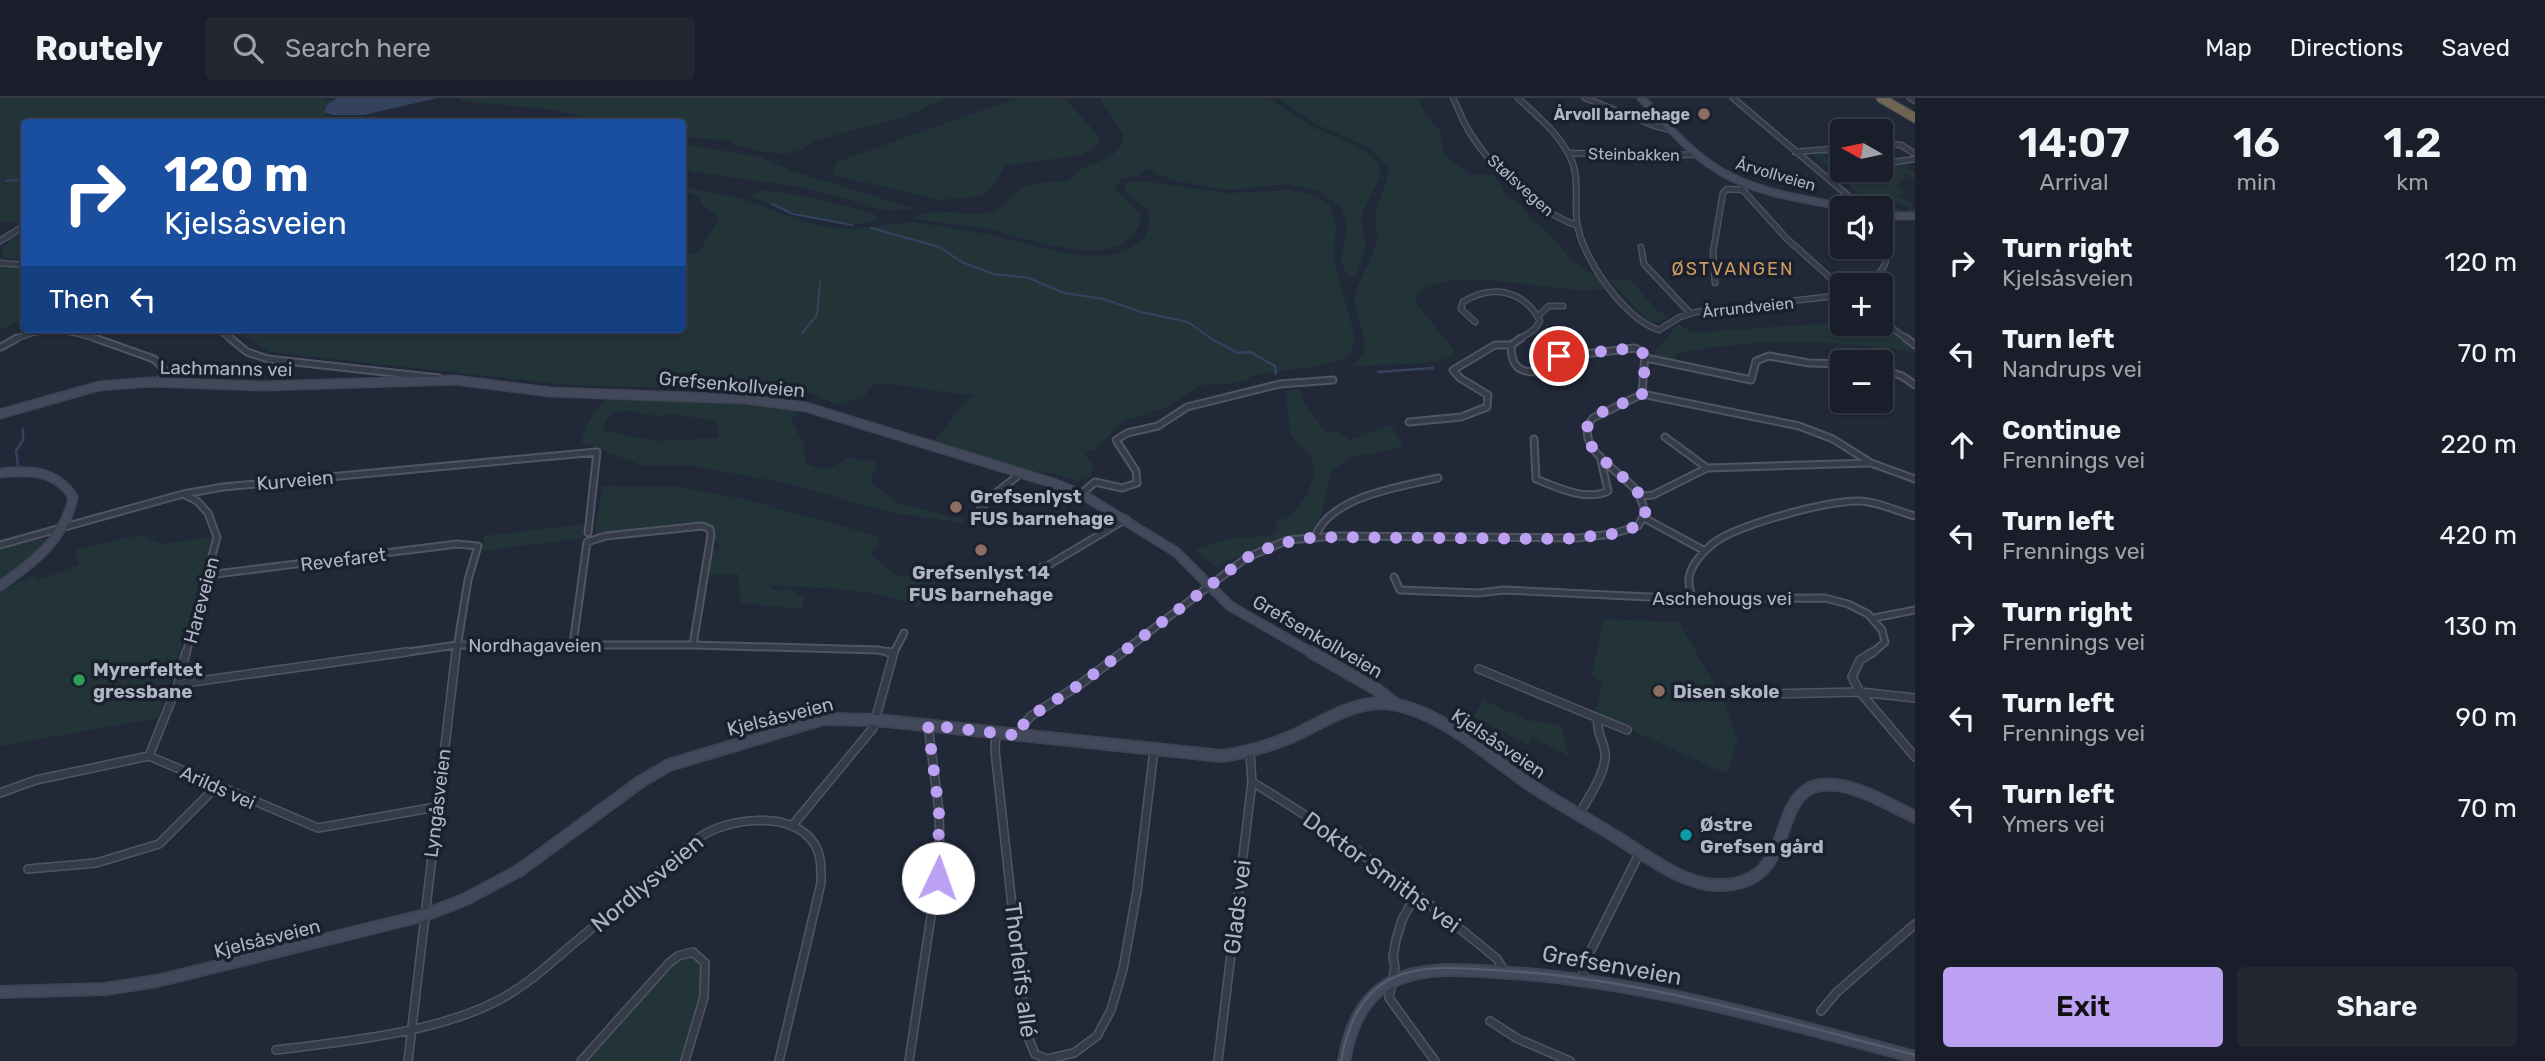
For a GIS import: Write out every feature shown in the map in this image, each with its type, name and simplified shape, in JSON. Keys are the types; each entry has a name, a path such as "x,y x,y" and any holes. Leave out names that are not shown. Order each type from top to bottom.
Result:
{"highway":[{"path":"1881,98 1915,116"}],"street":[{"name":"Stølsvegen","path":"1452,98 1471,134 1497,166 1550,212 1578,226"},
{"path":"1518,98 1556,135 1568,153 1577,176 1578,226"},
{"path":"1584,98 1655,126 1674,130"},
{"name":"Årvollveien","path":"1641,98 1718,170 1745,187 1830,204"},
{"path":"1733,98 1848,196"},
{"path":"1910,98 1915,101"},
{"path":"1894,145 1901,145 1915,154"},
{"path":"1826,149 1830,151"},
{"path":"1795,152 1830,149"},
{"name":"Steinbakken","path":"1568,153 1701,155"},
{"path":"1894,162 1915,159"},
{"path":"1715,283 1710,267 1723,193 1727,189 1745,187 1786,238 1830,277"},
{"path":"1893,216 1915,216"},
{"name":"Årrundveien","path":"1578,226 1583,243 1609,287 1646,327 1657,330 1690,313 1830,297"},
{"path":"0,241 21,228"},
{"path":"1641,247 1641,257 1646,267 1690,313"},
{"path":"0,263 21,265"},
{"path":"1409,422 1469,416 1485,410 1488,398 1485,392 1459,378 1453,370 1495,345 1511,345 1535,329 1540,321 1517,296 1508,291 1496,291 1478,293 1463,302 1463,312 1475,322"},
{"path":"1538,316 1549,306 1563,306"},
{"path":"1893,329 1915,345"},
{"path":"1,347 27,333"},
{"path":"74,333 155,359 164,369 160,382"},
{"path":"223,333 247,352 268,359 431,379"},
{"path":"1511,345 1514,366 1520,372 1529,374 1540,372 1551,360 1563,356 1634,348 1646,356 1751,380 1751,366 1757,359 1769,355 1830,364"},
{"path":"1642,394 1646,356"},
{"path":"1893,373 1915,385"},
{"name":"Lachmanns vei","path":"0,414 99,386 160,382 264,386 455,380"},
{"name":"Grefsenkollveien","path":"455,380 550,391 746,399 792,405 822,411 1081,494 1126,519 1182,557 1230,606 1376,689 1395,704"},
{"path":"1081,494 1095,482 1124,489 1137,483 1137,473 1117,446 1119,436 1158,426 1187,407 1280,384 1333,380"},
{"path":"1021,736 1023,725 1031,716 1089,678 1209,586 1262,550 1289,540 1315,537 1590,537 1638,526 1644,518 1640,496 1631,484 1600,456 1588,439 1589,423 1598,415 1642,394 1799,426 1833,439 1871,463 1915,478"},
{"path":"1665,437 1707,468"},
{"path":"1534,439 1536,479 1593,496 1606,494 1609,488 1599,463 1600,456"},
{"name":"Kurveien","path":"0,545 183,494 263,483 597,452 588,533"},
{"path":"1640,496 1653,495 1707,468 1871,463"},
{"path":"0,473 37,472 57,478 66,484 73,497 72,513 64,527 39,557 0,586"},
{"path":"978,513 987,497 1014,481 1020,474"},
{"path":"1315,537 1316,528 1324,519 1370,494 1438,478"},
{"name":"Hareveien","path":"149,756 178,684 216,542 216,528 208,513 197,501 183,494"},
{"path":"1692,599 1689,577 1704,551 1721,537 1746,527 1850,501 1870,502 1915,516"},
{"path":"1644,518 1704,551"},
{"path":"997,573 1032,572 1045,568 1126,519"},
{"path":"573,644 587,542 595,538 698,526 710,529 693,645"},
{"name":"Revefaret","path":"208,575 457,544 478,546"},
{"name":"Lyngåsveien","path":"408,1061 457,645 468,580 478,546"},
{"name":"Aschehougs vei","path":"1394,577 1400,590 1415,592 1478,593 1504,590 1692,599 1833,599 1854,606 1874,618"},
{"path":"1915,610 1874,618 1885,642 1855,666 1852,677 1860,692 1915,757"},
{"path":"779,1061 822,873 822,863 813,844 792,826 877,719 893,653 904,633"},
{"name":"Nordhagaveien","path":"178,684 457,645 693,645 878,650 893,653"},
{"path":"1479,669 1627,730"},
{"path":"1715,695 1860,692 1915,698"},
{"name":"Kjelsåsveien","path":"0,992 98,989 157,981 425,915 466,899 520,870 640,782 669,765 823,719 877,719 1201,756 1250,754 1363,704 1378,701 1395,704 1470,741 1525,782 1640,852 1688,878 1710,885 1725,886 1746,879 1771,860 1779,847 1794,801 1800,793 1811,787 1824,785 1846,788 1915,817"},
{"path":"1579,815 1604,762 1604,747 1596,724 1598,719"},
{"path":"909,1061 940,857 939,811 928,725"},
{"name":"Thorleifs allé","path":"996,733 1026,1032 1032,1052 1047,1059 1076,1051 1096,1038 1114,1006 1135,902 1154,750"},
{"name":"Glads vei","path":"1218,1061 1252,782 1250,754"},
{"path":"0,793 36,780 149,756"},
{"name":"Arilds vei","path":"149,756 216,787 318,828 436,807"},
{"name":"Doktor Smiths vei","path":"1252,782 1324,826 1416,894 1497,959 1505,972"},
{"path":"28,869 96,863 159,844 216,787"},
{"name":"Nordlysveien","path":"276,1050 454,1020 517,991 694,841 712,830 748,820 766,820 792,826"},
{"path":"1584,978 1583,966 1640,852"},
{"path":"1416,894 1398,933 1389,998 1435,1061"},
{"path":"1821,1011 1837,992 1915,924"},
{"path":"581,1061 670,963 693,952 701,957 706,965 706,983 685,1061"},
{"name":"Grefsenveien","path":"1344,1061 1351,1029 1371,997 1392,982 1430,971 1505,972 1584,978 1658,992 1915,1057"},
{"path":"1490,1021 1518,1039 1570,1061"}],"shaded area":[{"path":"0,98 335,99 323,110 327,113 322,118 338,119 21,119 21,223 0,221"},
{"path":"462,98 945,98 901,118 814,141 796,151 786,153 767,152 736,145 731,141 686,137 686,119 590,119 557,110 461,101"},
{"path":"1017,98 1064,98 1098,135 1099,145 1082,155 1005,166 992,188 980,196 940,200 833,175 836,162"},
{"path":"1100,98 1269,98 1308,125 1352,144 1371,156 1379,165 1381,174 1361,216 1366,248 1355,277 1349,278 1341,261 1347,226 1342,210 1317,191 1287,184 1218,189 1172,180 1148,169 1142,170 1139,176 1123,178 1116,185 1116,191 1141,214 1138,227 1134,234 1121,244 1104,249 1063,248 984,228 913,218 932,212 992,212 1001,208 1026,186 1068,180 1080,170 1107,158 1118,149 1123,135"},
{"path":"1278,98 1418,98 1427,117 1440,131 1443,151 1450,159 1469,175 1490,175 1497,179 1506,196 1521,205 1531,220 1548,232 1572,261 1601,280 1603,289 1582,290 1481,280 1435,284 1417,293 1415,301 1453,349 1453,357 1428,363 1352,366 1363,354 1365,341 1354,302 1356,290 1374,251 1377,238 1375,213 1388,177 1388,169 1378,155 1367,147 1314,123"},
{"path":"686,145 760,157 792,171 916,209 885,210 806,188 686,170"},
{"path":"1824,151 1830,154 1824,156 1830,161 1830,170 1810,153"},
{"path":"1906,164 1909,166 1907,168 1915,172 1915,179 1901,173 1908,179 1900,180 1896,186 1905,192 1896,195 1912,203 1915,212 1909,213 1905,211 1909,208 1896,203 1893,204 1893,196 1862,196 1845,182 1894,182 1894,176 1897,175 1894,173 1894,165"},
{"path":"1141,181 1228,193 1291,190 1317,197 1330,205 1336,223 1334,261 1355,337 1352,350 1346,358 1318,366 1255,375 1244,381 1200,385 1167,407 1122,422 1094,450 1084,452 1093,466 1092,473 1090,477 1079,481 1051,473 1024,472 934,441 965,402 974,396 880,383 869,387 866,395 839,405 808,392 785,388 735,390 570,385 270,352 239,333 686,333 686,254 700,250 719,219 716,214 701,205 700,196 686,193 686,188 740,198 798,220 830,228 853,229 913,222 972,231 1079,256 1104,256 1128,250 1138,244 1149,225 1149,211 1125,191 1124,186 1128,182"},
{"path":"764,190 818,199 878,217 865,223 849,224 814,219 750,196"},
{"path":"1893,206 1906,214 1893,214"},
{"path":"21,232 21,261 4,258 2,251 12,237"},
{"path":"0,266 21,267 21,320 0,330"},
{"path":"1609,280 1630,280 1657,310 1669,318 1657,323 1649,322"},
{"path":"1830,323 1830,336 1893,336 1893,332 1915,348 1915,352 1795,342 1707,348 1676,354 1674,362 1659,358 1654,353 1678,324 1692,333"},
{"path":"1301,389 1303,401 1327,434 1335,430 1350,440 1391,425 1403,447 1348,458 1331,472 1321,516 1309,534 1255,549 1216,567 1195,550 1232,538 1268,536 1278,531 1275,521 1289,518 1307,494 1314,475 1311,456 1290,435 1286,390"},
{"path":"613,397 747,402 801,407 791,421 804,444 805,462 822,468 832,467 848,458 878,462 870,482 898,503 963,519 964,523 893,513 785,483 688,465 641,465 581,442 592,416","holes":["629,411 662,417 669,413 714,421 718,426 719,438 655,441 605,431 603,427 612,412"]},
{"path":"602,486 679,487 744,499 881,537 871,555 899,577 942,573 918,609 885,596 866,592 769,585 764,582 774,590 789,589 805,598 802,609 740,603 739,574 709,575 714,548 720,549 708,524 595,535"},
{"path":"584,524 583,538 482,551 484,536"},
{"path":"140,535 161,544 210,537 205,572 158,718 0,746 0,591 31,577 35,577 36,581 78,565 75,550"},
{"path":"37,537 45,540 42,547 0,581 0,548"},
{"name":"Disen skole","path":"1604,619 1679,622 1722,698 1738,739 1727,774 1595,713 1602,685 1592,674"},
{"path":"1483,700 1527,720 1561,725 1569,756 1532,737 1529,745 1473,717"},
{"path":"691,958 701,965 703,977 681,1061 585,1061 669,967 680,959"}],"water":[{"path":"337,98 437,98 364,115 333,115 324,112 327,105"}],"waterway":[{"path":"6,181 21,179"},
{"path":"772,204 793,214 852,225"},
{"path":"871,228 939,247 962,262 993,274 1029,278 1064,293 1104,299 1141,312 1188,322 1211,338"},
{"path":"802,333 817,315 820,282"},
{"path":"1211,338 1238,353 1250,352 1275,366 1276,374"},
{"path":"1378,372 1433,368"},
{"path":"18,466 16,451 23,440 23,429"}],"tram line":[{"path":"1341,1061 1351,1024 1371,993 1392,978 1441,968 1546,974 1653,990 1915,1055"}],"place":[{"name":"Årvoll barnehage","path":"1704,114"},
{"name":"Grefsenlyst FUS barnehage","path":"956,507"},
{"name":"Grefsenlyst 14 FUS barnehage","path":"981,550"},
{"name":"Myrerfeltet gressbane","path":"79,680"},
{"name":"Disen skole","path":"1659,691"},
{"name":"Østre Grefsen gård","path":"1686,835"}],"district":[{"name":"ØSTVANGEN","path":"1733,269"}],"route":[{"path":"938,878 939,811 928,725 1021,736 1023,725 1031,716 1082,683 1253,554 1289,540 1315,537 1564,539 1612,534 1638,526 1643,521 1644,513 1638,492 1596,452 1588,439 1587,429 1591,420 1598,415 1642,394 1646,355 1640,349 1634,348 1559,356"}]}
